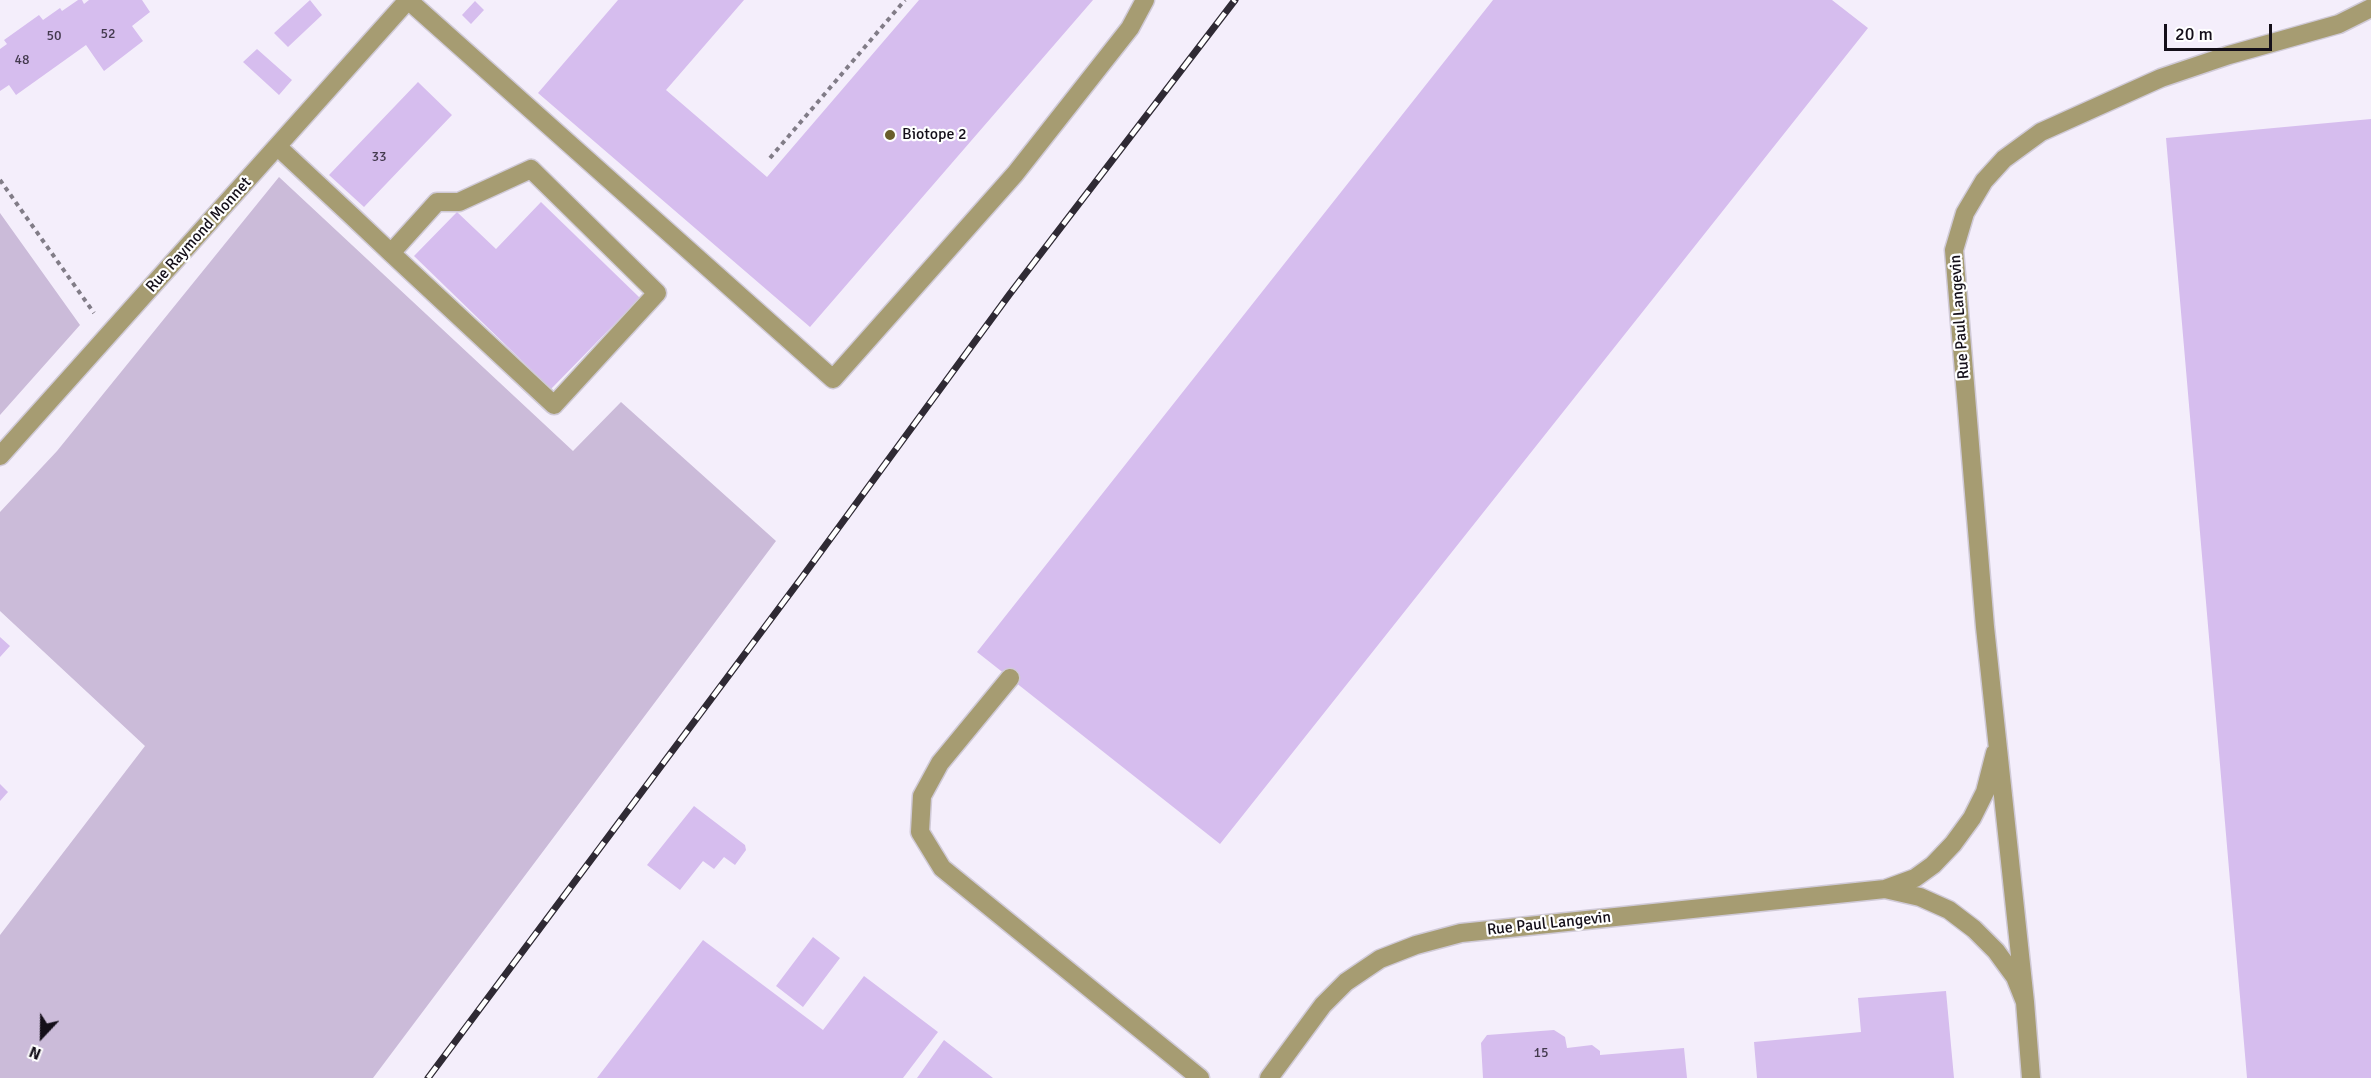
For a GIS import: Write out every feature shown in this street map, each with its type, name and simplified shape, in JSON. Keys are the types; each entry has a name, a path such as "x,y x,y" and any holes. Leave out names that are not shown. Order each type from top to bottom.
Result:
{"street":[{"path":"404,4 833,380 1015,174 1130,28 1145,0"},
{"name":"Rue Raymond Monnet","path":"0,456 404,4"},
{"name":"Rue Paul Langevin","path":"2031,1078 1985,627 1954,250 1965,213 1984,181 2004,159 2041,132 2161,78 2229,55 2339,24 2371,9"},
{"path":"278,147 391,253 554,405 657,293 531,169 459,202 437,202 391,253"},
{"path":"1010,678 940,763 922,796 920,832 942,868 1200,1078"},
{"name":"Rue Paul Langevin","path":"1269,1078 1323,1005 1346,982 1380,959 1416,945 1461,933 1885,889 1915,878 1933,865 1953,844 1972,818 1985,792 1998,742"},
{"name":"Rue Paul Langevin","path":"1885,889 1920,897 1949,910 1974,929 1996,951 2015,977 2025,1002"}],"path":[{"path":"770,158 905,0"},
{"path":"0,180 110,335"}],"shaded area":[{"path":"279,177 573,451 621,402 776,541 373,1078 0,1078 0,935 145,746 0,611 0,512 57,451"},
{"path":"0,213 80,325 0,415"}],"building":[{"path":"78,0 82,0 84,4 89,0 142,0 150,12 132,26 143,41 104,71 86,45 16,95 9,85 0,91 0,49 7,44 4,40 39,15 43,20 60,8 62,11"},
{"path":"310,0 322,15 288,47 274,33"},
{"name":"Biotope 2","path":"618,0 744,0 666,90 767,177 919,0 1093,0 810,327 538,93"},
{"path":"1493,0 1832,0 1868,28 1220,844 977,652"},
{"path":"475,1 484,10 471,24 462,15"},
{"path":"257,49 292,80 279,95 243,62"},
{"path":"418,82 452,115 364,207 329,175"},
{"path":"2371,119 2371,1078 2247,1078 2166,138"},
{"path":"541,202 640,298 551,389 414,256 457,212 496,249"},
{"path":"0,637 10,646 0,657"},
{"path":"0,784 8,792 0,801"},
{"path":"694,806 745,845 746,850 735,865 724,857 714,869 703,861 680,890 647,865"},
{"path":"813,937 840,958 803,1007 776,986"},
{"path":"703,940 823,1030 864,976 938,1032 903,1078 597,1078"},
{"path":"1946,991 1954,1078 1757,1078 1754,1042 1861,1032 1858,998"},
{"path":"1554,1030 1565,1037 1567,1048 1592,1045 1600,1051 1600,1055 1684,1048 1687,1078 1483,1078 1481,1043 1487,1035"},
{"path":"944,1040 993,1078 917,1078"}],"railway":[{"path":"428,1078 803,576 1009,295 1235,0"}],"place":[{"name":"Biotope 2","path":"890,135"}]}
